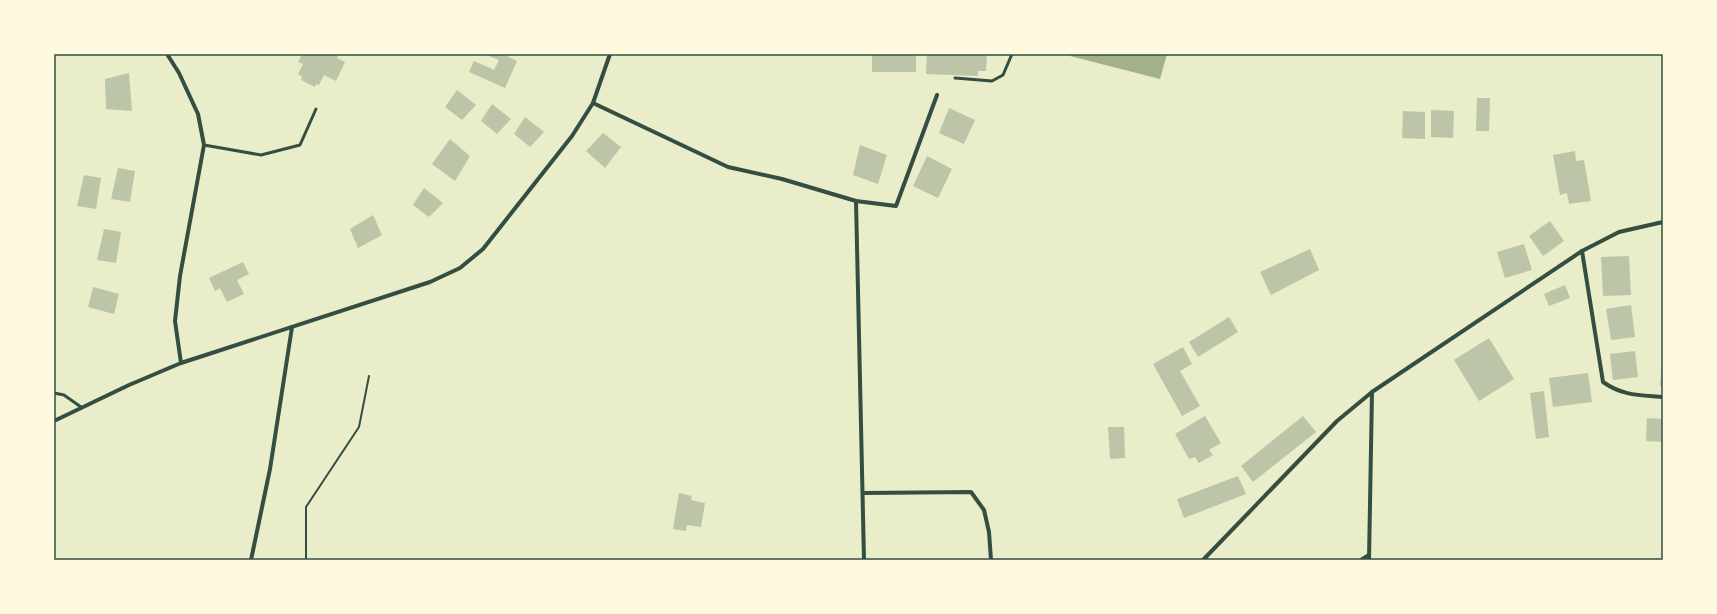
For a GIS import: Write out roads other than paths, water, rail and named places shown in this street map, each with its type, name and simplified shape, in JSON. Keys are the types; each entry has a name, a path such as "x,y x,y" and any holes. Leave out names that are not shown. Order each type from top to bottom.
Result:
{"street":[{"path":"167,54 179,73 198,114 204,145 180,276 175,320 181,363"},
{"path":"54,421 81,407 181,363 430,282 460,268 488,243 572,136 593,103 610,54"},
{"path":"593,103 728,167 782,180 856,201 896,206 937,95"},
{"path":"856,201 864,560"},
{"path":"1203,560 1337,421 1372,392 1582,251 1619,232 1663,222"},
{"path":"1582,251 1604,382 1614,390 1631,395 1663,397"},
{"path":"251,560 270,469 292,327"},
{"path":"1369,560 1372,392"},
{"path":"863,493 971,492 984,510 989,532 991,560"},
{"path":"1361,560 1369,555"}],"lane":[{"path":"956,78 992,81 1003,76 1012,54"},
{"path":"204,145 261,155 300,145 316,109"},
{"path":"54,394 64,395 81,407"}]}
